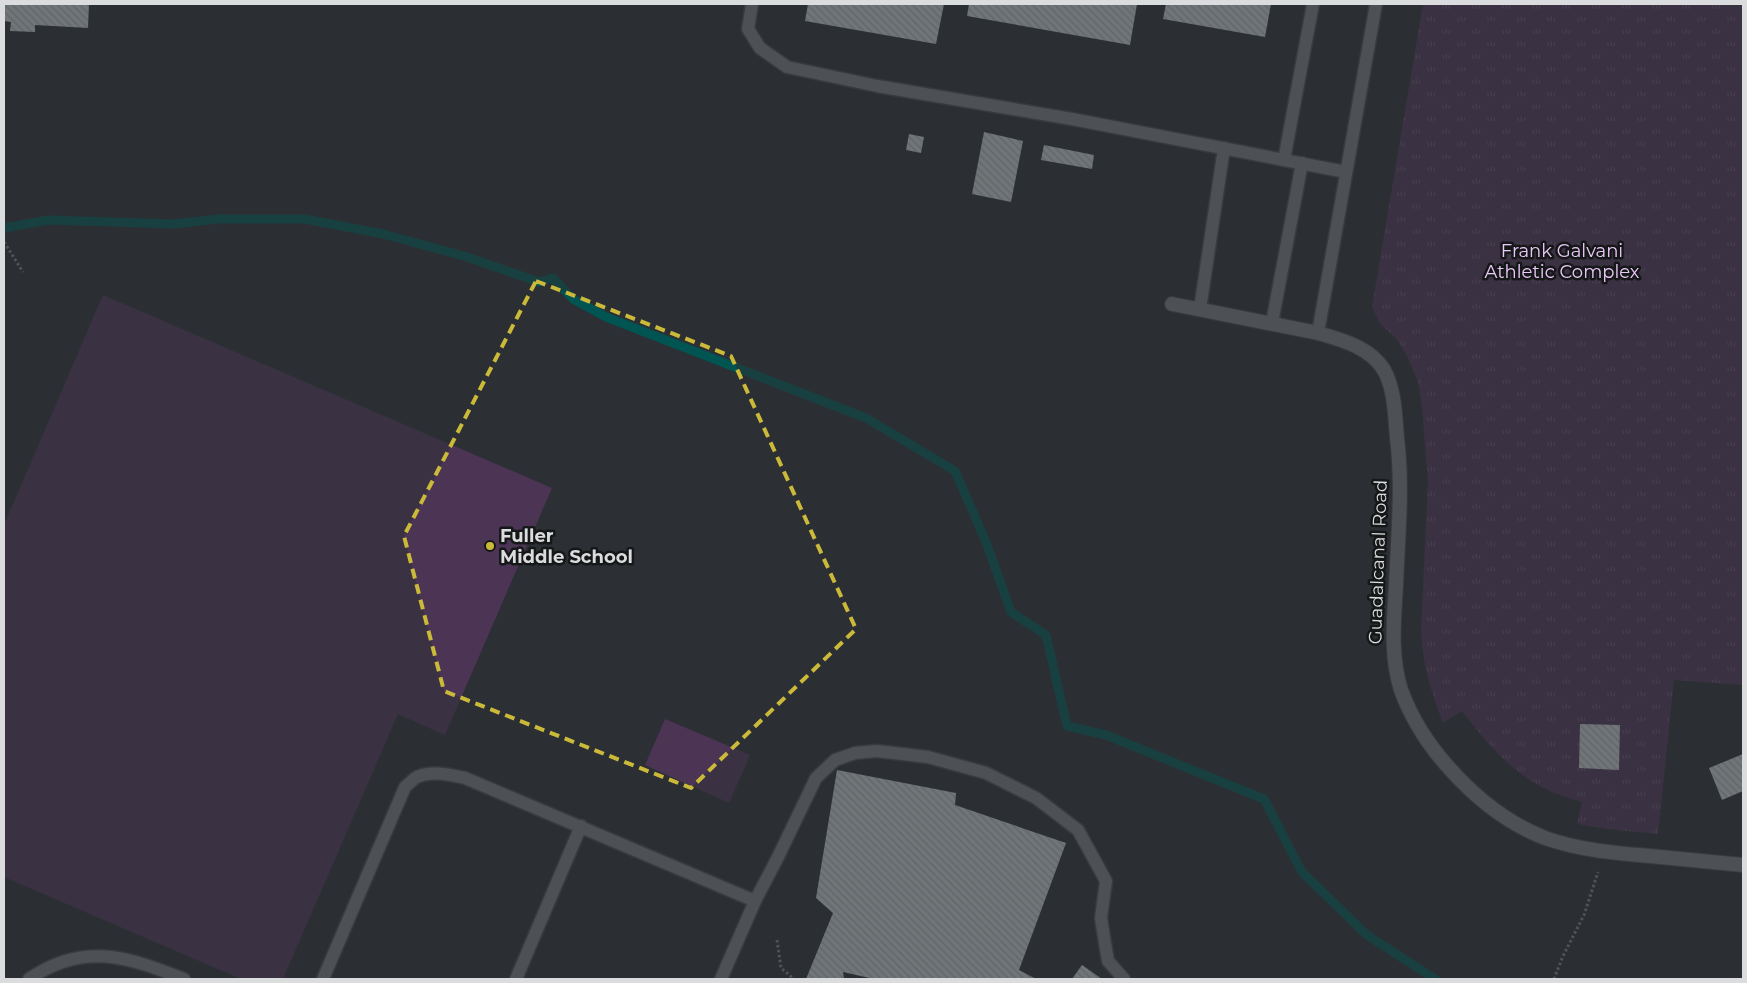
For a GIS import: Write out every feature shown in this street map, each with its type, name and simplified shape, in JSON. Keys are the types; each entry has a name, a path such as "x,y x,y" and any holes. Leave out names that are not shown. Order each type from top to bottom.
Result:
{"street":[{"name":"Guadalcanal Road","path":"1172,304 1318,333 1357,346 1372,356 1383,370 1391,388 1398,445 1400,482 1393,632 1394,652 1401,689 1411,713 1424,736 1439,757 1470,789 1497,812 1521,827 1545,838 1571,846 1604,852 1743,865"}],"lane":[{"path":"752,4 748,29 760,48 787,68 877,86 1072,119 1346,172"},
{"path":"1284,160 1313,4"},
{"path":"1318,333 1376,4"},
{"path":"1200,309 1224,148"},
{"path":"1272,323 1302,163"},
{"path":"721,979 755,901 816,778 836,760 855,753 877,751 928,757 986,773 1036,798 1078,830 1106,881 1101,918 1105,945 1108,961 1124,979"},
{"path":"323,979 405,787 417,777 432,773 465,778 755,901"},
{"path":"516,979 582,826"},
{"path":"29,979 42,970 74,958 117,957 141,963 184,979"}],"path":[{"path":"4,242 24,272"},
{"path":"1554,979 1562,956 1584,915 1604,852"},
{"path":"777,940 781,968 794,979"}],"highlighted area":[{"path":"536,281 731,356 856,629 691,788 444,691 404,536"}],"green space":[{"name":"Frank Galvani Athletic Complex","path":"1423,4 1743,4 1743,685 1674,680 1658,834 1577,824 1582,802 1547,789 1519,772 1498,754 1462,711 1443,723 1431,689 1421,632 1428,481 1418,381 1407,356 1396,338 1381,325 1372,307"},
{"path":"103,295 552,488 445,735 398,714 283,979 241,979 4,877 4,525"},
{"path":"665,719 750,755 729,803 645,765"}],"building":[{"path":"4,4 89,4 88,28 35,25 35,32 10,31 11,22 4,21"},
{"path":"808,4 944,4 936,44 805,21"},
{"path":"969,4 1137,4 1130,45 967,16"},
{"path":"1166,4 1271,4 1265,37 1163,19"},
{"path":"984,132 1023,141 1011,202 972,194"},
{"path":"909,134 924,137 921,153 906,150"},
{"path":"1044,145 1094,155 1092,169 1041,160"},
{"path":"1580,724 1620,725 1619,770 1579,768"},
{"path":"1743,754 1743,791 1722,800 1709,768"},
{"path":"837,770 956,793 955,805 1066,843 1019,970 1036,979 874,979 843,972 844,979 806,979 833,913 816,898"},
{"path":"1082,965 1102,979 1072,979"}],"waterway":[{"path":"4,228 48,220 174,224 218,219 305,219 383,234 464,256 539,282 553,278 573,299 606,317 866,418 955,471 986,542 1011,612 1046,635 1067,726 1106,735 1264,799 1302,872 1367,935 1435,979"}],"place":[{"name":"Fuller Middle School","path":"490,546"}]}
